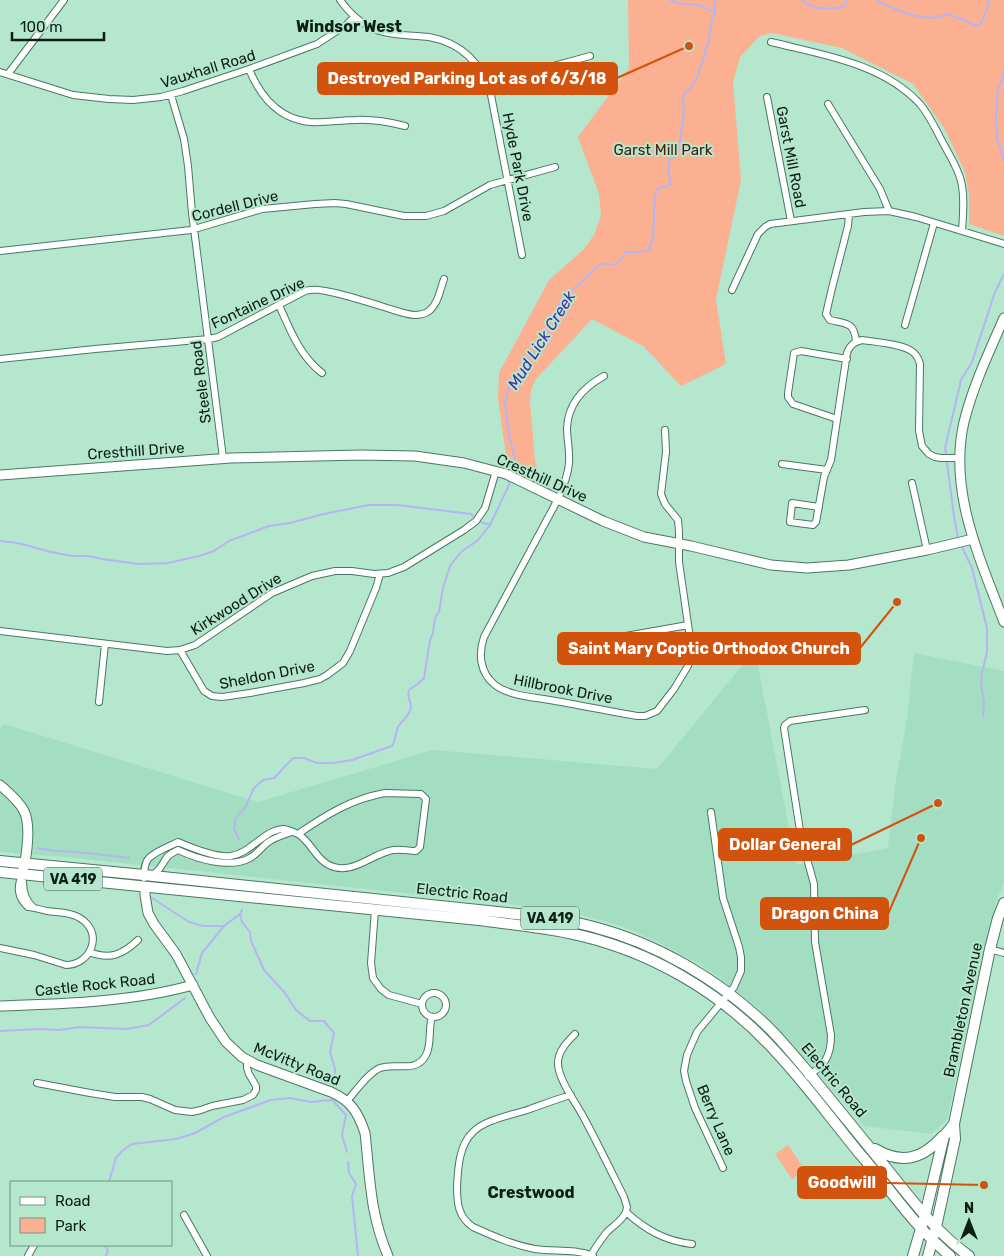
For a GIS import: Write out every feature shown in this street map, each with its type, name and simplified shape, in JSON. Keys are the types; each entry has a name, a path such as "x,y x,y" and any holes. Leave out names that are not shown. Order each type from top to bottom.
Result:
{"main road":[{"name":"Electric Road","path":"0,861 492,910 545,917 610,932 655,950 696,972 729,994 769,1028 925,1215 947,1238 970,1256"},
{"name":"Electric Road","path":"0,872 545,928 590,938 631,952 698,986 722,1002 759,1034 801,1081 920,1228 950,1256"},
{"name":"Brambleton Avenue","path":"928,1256 955,1139 954,1124 990,949 1004,903"},
{"name":"Brambleton Avenue","path":"913,1256 944,1136 954,1124"},
{"path":"868,1146 885,1156 912,1158 924,1154 944,1136"}],"street":[{"path":"8,74 64,0"},
{"name":"Hyde Park Drive","path":"340,0 354,17 365,25 388,33 430,38 451,44 471,58 482,72 491,94 522,255"},
{"name":"Vauxhall Road","path":"0,72 73,95 93,98 146,99 171,95 317,44 346,25 354,17"},
{"path":"771,42 850,62 884,77 912,96 931,120 958,172 963,192 962,231"},
{"path":"488,84 590,56"},
{"path":"249,69 269,102 280,111 296,119 311,122 373,120 405,126"},
{"name":"Steele Road","path":"171,95 184,139 188,166 192,213 223,458"},
{"name":"Garst Mill Road","path":"767,97 791,221"},
{"path":"828,104 880,189 889,211"},
{"name":"Cordell Drive","path":"0,251 194,229 262,209 315,204 346,204 404,216 426,216 444,211 490,185 555,167"},
{"name":"Garst Mill Road","path":"732,290 758,234 770,224 874,211 889,211 934,222 1004,244"},
{"path":"850,214 826,314 830,320 850,325 854,331 856,341"},
{"path":"905,325 934,222"},
{"name":"Fontaine Drive","path":"0,359 209,339 218,337 305,291 318,289 402,312 420,315 429,311 432,307 444,279"},
{"path":"279,305 288,327 304,355 322,373"},
{"path":"1003,617 982,567 966,514 962,491 960,458 964,424 971,400 1004,318"},
{"path":"819,507 792,504 790,522 813,525 816,522 819,507 823,482 831,460 847,359 850,347 856,341 862,340 901,346 916,354 920,364 919,431 922,446 929,454 935,457 960,458"},
{"path":"837,419 793,404 788,397 794,353 801,350 847,359"},
{"name":"Hillbrook Drive","path":"604,376 581,393 571,409 567,428 569,463 564,486 481,645 483,668 489,680 498,688 520,695 637,716 645,716 657,711 674,689 688,666 692,652 679,562 678,520 664,504 661,494 666,452 665,430"},
{"name":"Cresthill Drive","path":"0,475 223,458 415,456 464,462 496,471 603,521 644,537 772,565 807,568 849,565 973,539"},
{"path":"782,464 827,470"},
{"name":"Kirkwood Drive","path":"0,631 167,651 188,648 200,642 272,593 312,576 335,571 380,574 404,567 464,530 481,515 490,495 496,471"},
{"path":"912,483 927,550"},
{"name":"Sheldon Drive","path":"180,650 204,691 215,697 250,694 320,679 336,669 348,656 365,617 380,574"},
{"path":"620,637 688,625"},
{"path":"99,702 105,644"},
{"path":"801,1081 818,1069 828,1057 831,1035 816,942 814,884 802,837 784,728 787,722 790,721 865,710"},
{"path":"0,785 19,803 25,814 27,832 25,863 19,883 19,894 22,903 28,907 72,915 83,920 90,929 93,942 85,958 71,965 0,948"},
{"path":"145,887 148,875 146,864 149,858 178,842 194,849 223,856 232,856 242,853 278,830 285,829 303,837 326,864 342,868 356,866 389,851 416,851 420,847 426,799 421,794 385,793 369,796 336,810 298,834"},
{"name":"Berry Lane","path":"711,812 723,898 739,948 741,971 729,994 694,1037 686,1055 684,1071 695,1108 723,1168"},
{"path":"148,875 159,870 168,855 178,850 212,861 236,862 249,859 275,838 292,832 298,834"},
{"name":"McVitty Road","path":"145,887 148,913 154,924 176,954 220,1034 235,1050 247,1060 269,1070 334,1094 347,1102 358,1114 365,1133 373,1208 388,1256"},
{"path":"375,910 371,971 376,983 380,989 389,995 422,1004"},
{"path":"89,952 110,956 124,951 138,940"},
{"path":"990,949 1004,953"},
{"name":"Castle Rock Road","path":"0,1006 108,1000 157,993 193,985"},
{"path":"437,993 444,998 446,1005 444,1013 440,1016 432,1017 425,1013 422,1004 430,994 437,993"},
{"path":"347,1102 373,1072 379,1068 390,1066 409,1067 422,1060 428,1050 432,1017"},
{"path":"570,1095 488,1123 474,1131 466,1142 460,1156 458,1182 458,1207 460,1214 473,1228 503,1240 536,1249 577,1251 592,1256 600,1241 622,1219 626,1212 627,1207 624,1197 570,1095 559,1069 558,1062 562,1049 575,1034"},
{"path":"38,1083 115,1097 142,1097 175,1110 192,1112 243,1100 253,1094 256,1086 249,1074 247,1060"},
{"path":"626,1212 639,1224 655,1234 692,1244"},
{"path":"184,1215 207,1256"}],"shaded area":[{"path":"755,650 796,865 888,848 895,787 907,718 914,653 1004,671 1004,883 997,899 947,1120 931,1134 864,1126 786,1036 750,1001 703,966 660,943 624,927 564,910 65,857 0,852 0,728 4,724 258,802 433,750 657,769"}],"green space":[{"name":"Garst Mill Park","path":"628,0 1004,0 1004,236 969,224 969,194 965,172 944,128 913,84 842,48 772,33 760,36 740,57 733,82 741,180 716,300 726,364 681,386 643,346 592,319 536,379 531,390 530,401 535,461 541,484 505,469 506,454 498,399 499,373 549,280 584,249 594,235 601,216 599,194 578,137 629,68"},
{"path":"788,1145 805,1170 792,1179 775,1154"}],"waterway":[{"path":"670,0 677,3 698,5 715,12"},
{"name":"Mud Lick Creek","path":"511,474 515,458 505,405 507,393 528,359 534,355 554,325 558,306 566,294 597,266 603,264 615,265 622,259 625,252 644,252 651,246 655,195 658,188 671,184 668,169 670,160 675,156 679,148 684,112 684,93 691,88 703,62 715,12 715,0"},
{"name":"Mud Lick Creek","path":"802,0 811,6 828,8 845,6 847,0"},
{"name":"Mud Lick Creek","path":"877,0 911,15 932,18 949,14 977,26 981,24 989,0"},
{"path":"1004,72 998,88 996,118 997,138 1004,161"},
{"path":"946,453 945,448 961,380 972,362 995,292 1004,274"},
{"path":"947,463 958,538"},
{"name":"Mud Lick Creek","path":"239,840 234,828 236,817 245,808 254,788 263,780 274,778 293,758 304,758 317,763 333,763 352,760 392,746 398,727 411,709 408,695 409,690 424,678 435,618 439,612 443,588 450,566 461,552 478,540 490,525 510,479"},
{"path":"0,541 18,543 72,556 89,556 139,564 168,563 214,551 229,541 269,526 369,505 397,505 471,514 473,516"},
{"path":"481,522 490,525"},
{"path":"962,547 972,568 987,628 987,652 981,684 984,702 983,716"},
{"path":"37,848 129,858"},
{"path":"152,898 189,922 203,926 224,926"},
{"name":"Mud Lick Creek","path":"242,910 240,914 242,922 250,932 251,941 264,970 285,993 296,1010 310,1021 324,1021 334,1033 330,1052 335,1069 334,1090"},
{"path":"196,974 202,953 224,926 240,914"},
{"path":"0,1031 59,1030 79,1027 127,1029 149,1025 185,998"},
{"name":"Mud Lick Creek","path":"109,1181 116,1158 132,1144 176,1139 195,1133 224,1117 271,1100 290,1098 311,1102 332,1100"},
{"path":"332,1100 346,1115 342,1135 347,1152"},
{"path":"348,1162 349,1173 356,1184 352,1196 358,1256"},
{"name":"Mud Lick Creek","path":"105,1246 108,1250 106,1256"}],"place":[{"name":"Destroyed Parking Lot as of 6/3/18","path":"689,46"},
{"name":"Saint Mary Coptic Orthodox Church","path":"897,602"},
{"name":"Dollar General","path":"938,803"},
{"name":"Dragon China","path":"921,838"},
{"name":"Goodwill","path":"984,1185"}],"district":[{"name":"Windsor West","path":"349,26"},
{"name":"Crestwood","path":"531,1192"}]}
